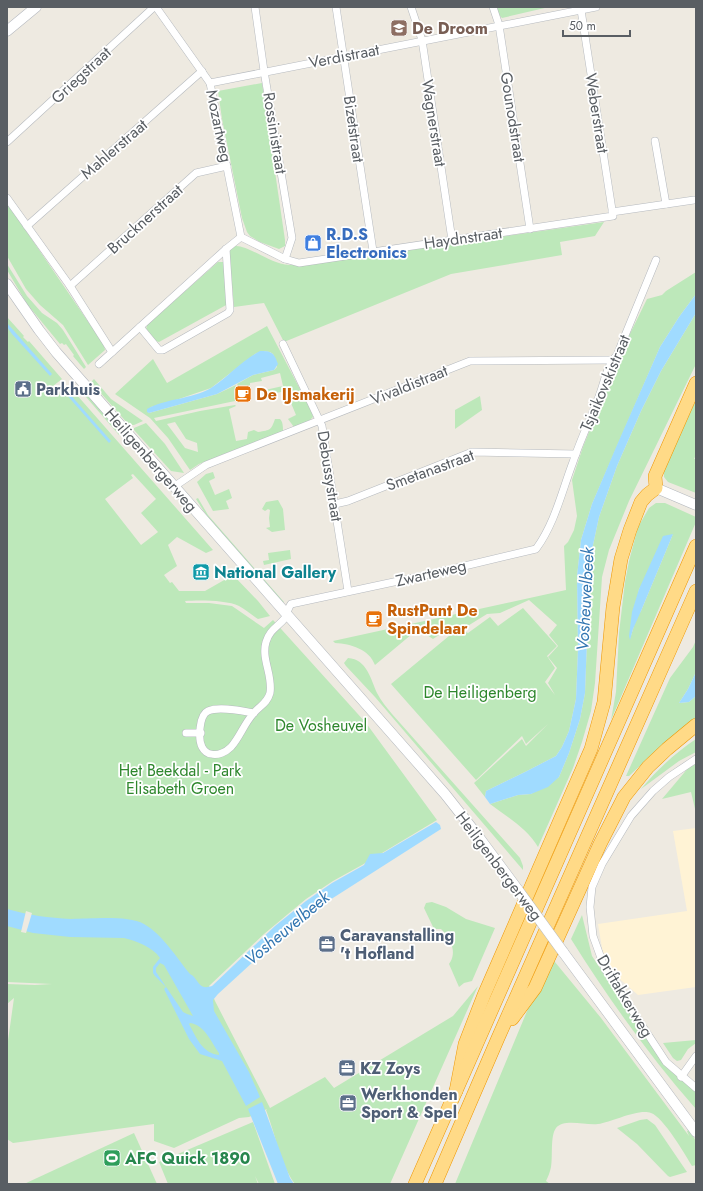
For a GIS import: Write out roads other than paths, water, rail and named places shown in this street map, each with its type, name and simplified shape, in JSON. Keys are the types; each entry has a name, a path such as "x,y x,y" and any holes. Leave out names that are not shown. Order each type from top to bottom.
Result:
{"highway":[{"path":"456,1090 465,1044 484,995 591,749 604,702 613,607 621,559 641,502 656,488 655,476 696,383"},
{"path":"415,1184 696,546"},
{"path":"435,1184 696,591"},
{"path":"498,1038 535,988 613,816 624,797 648,767 696,725"}],"main road":[{"path":"7,31 36,7"},
{"name":"Heiligenbergerweg","path":"7,284 56,352 445,794 475,832 696,1132"},
{"path":"656,488 695,504"}],"street":[{"name":"Mozartweg","path":"155,7 210,83 241,237"},
{"name":"Griegstraat","path":"7,142 155,7"},
{"name":"Rossinistraat","path":"255,7 264,72 292,238 285,259"},
{"name":"Bizetstraat","path":"336,7 372,251"},
{"name":"Wagnerstraat","path":"411,7 422,40 452,240"},
{"name":"Gounodstraat","path":"493,7 499,25 530,228"},
{"name":"Verdistraat","path":"210,83 576,9 596,7"},
{"name":"Weberstraat","path":"576,9 613,214"},
{"name":"Mahlerstraat","path":"26,226 202,71"},
{"path":"655,141 666,204"},
{"name":"Brucknerstraat","path":"70,286 196,173 227,166"},
{"path":"7,198 70,286 112,352"},
{"name":"Haydnstraat","path":"241,237 285,259 299,263 530,228 694,200"},
{"path":"99,364 241,237"},
{"path":"140,327 159,350 163,350 228,313 230,310 226,249"},
{"name":"Tsjaikovskistraat","path":"557,508 612,360 617,355 656,260"},
{"name":"Debussystraat","path":"283,344 322,426 348,591"},
{"name":"Vivaldistraat","path":"175,486 206,464 470,361 612,360"},
{"name":"Smetanastraat","path":"335,504 348,501 472,452 576,454"},
{"name":"Zwarteweg","path":"287,613 290,605 296,602 431,574 536,549 546,535 557,508"},
{"path":"254,713 233,710 210,710 202,716 201,746 204,750 211,754 220,754 231,746 254,713 265,703 270,694 270,681 264,656 266,642 270,633 285,618 287,613"},
{"path":"186,733 201,733"},
{"name":"Driftakkerweg","path":"696,759 652,790 631,816 602,864 592,887 590,907 593,936 605,969 666,1062 681,1077 696,1088"},
{"path":"681,1077 696,1056"}],"water":[{"name":"Vosheuvelbeek","path":"696,294 696,313 661,371 641,411 617,466 599,517 590,559 585,693 580,719 569,753 559,777 548,787 531,794 518,795 490,804 485,797 486,791 556,756 569,731 576,699 578,649 577,576 581,540 592,504 660,347"},
{"path":"7,323 52,374 50,376 12,334 7,327"},
{"path":"260,351 272,353 275,357 278,364 274,370 253,375 217,394 149,413 147,412 147,409 162,403 195,395 211,388 247,359"},
{"path":"66,392 68,392 111,441 109,443 66,394"},
{"path":"673,534 633,629 630,640 629,636 632,612 639,589 663,536"},
{"path":"696,672 696,696 689,702 679,703 688,689"},
{"name":"Vosheuvelbeek","path":"436,822 440,825 441,829 300,919 213,1000 214,1011 249,1072 260,1097 246,1106 222,1061 200,1054 189,1039 164,989 166,987 153,973 153,967 160,958 157,954 139,943 124,938 70,937 33,933 7,926 7,909 31,915 55,918 119,918 137,921 144,924 157,934 190,974 201,985 207,987 212,986 275,926 306,901 332,883 364,865 370,854 383,853","holes":["160,963 164,965 193,1016 183,1012 156,972 156,968","189,1024 195,1024 204,1030 219,1055 213,1054 200,1044"]},
{"path":"262,1102 290,1178 294,1184 278,1184 248,1109"}],"place":[{"name":"De Droom","path":"399,28"},
{"name":"R.D.S Electronics","path":"313,243"},
{"name":"Parkhuis","path":"23,389"},
{"name":"De IJsmakerij","path":"243,394"},
{"name":"National Gallery","path":"201,572"},
{"name":"RustPunt De Spindelaar","path":"374,619"},
{"name":"Caravanstalling 't Hofland","path":"327,944"},
{"name":"KZ Zoys","path":"347,1068"},
{"name":"Werkhonden Sport & Spel","path":"348,1103"},
{"name":"AFC Quick 1890","path":"112,1158"}],"park label":[{"name":"De Heiligenberg","path":"480,692"},
{"name":"De Vosheuvel","path":"321,725"},
{"name":"Het Beekdal - Park Elisabeth Groen","path":"180,779"}]}
